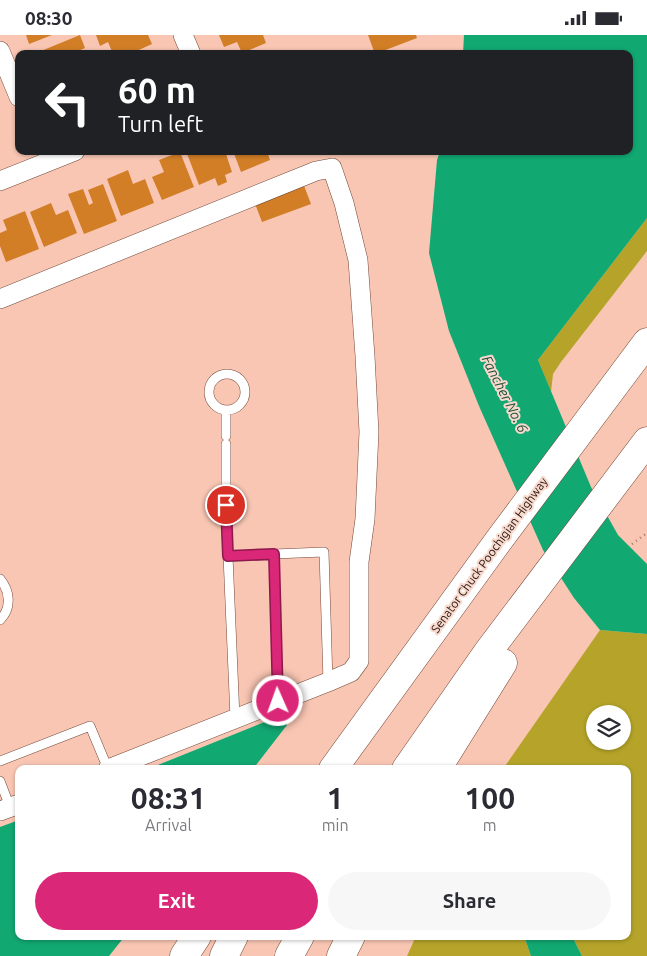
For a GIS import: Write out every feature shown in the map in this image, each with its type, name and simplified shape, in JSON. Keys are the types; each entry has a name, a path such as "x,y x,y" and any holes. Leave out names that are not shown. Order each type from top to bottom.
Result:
{"highway":[{"name":"Senator Chuck Poochigian Highway","path":"334,765 499,539 647,342"},
{"path":"409,765 536,587 647,441"},
{"path":"439,765 490,680 525,631 536,587"},
{"path":"184,956 194,940"},
{"path":"224,956 232,940"},
{"path":"289,956 298,940"},
{"path":"342,956 349,940"}],"street":[{"path":"183,35 189,50"},
{"path":"0,51 15,87"},
{"path":"0,181 43,157"},
{"path":"0,299 316,171 332,168 344,203 358,260 369,432 365,519 359,562 359,661 351,671 328,681 118,765"}],"lane":[{"path":"229,373 235,375 243,383 245,395 239,405 226,410 212,404 208,392 209,386 216,376 229,373"},
{"path":"226,410 226,494"},
{"path":"226,505 235,718"},
{"path":"228,556 324,552 328,681"},
{"path":"274,554 278,701"},
{"path":"0,579 7,589 9,598 7,608 0,620"},
{"path":"0,761 90,726 106,765"},
{"path":"0,781 10,807"}],"path":[{"path":"632,544 647,533"}],"shaded area":[{"path":"647,218 647,251 561,362 553,374 551,392 538,360"},
{"path":"600,630 647,634 647,956 582,956 574,940 631,940 631,765 506,765"},
{"path":"414,940 525,940 531,956 407,956"}],"water":[{"name":"Fancher No. 6","path":"464,35 647,35 647,218 538,360 591,487 618,535 647,564 647,634 600,630 574,598 543,550 479,406 449,331 429,253 439,155 633,155 633,50 463,50"},
{"path":"282,715 287,725 256,765 158,765"},
{"path":"15,821 15,940 122,940 109,956 0,956 0,827"},
{"path":"525,940 574,940 582,956 531,956"}],"building":[{"path":"26,35 52,35 29,44"},
{"path":"80,35 85,48 80,50 43,50"},
{"path":"96,35 148,35 152,44 139,50 111,50 108,42 100,46"},
{"path":"219,35 263,35 266,43 249,50 241,50 237,42 224,47"},
{"path":"368,35 416,35 417,38 386,50 374,50"},
{"path":"172,155 181,155 194,187 162,200 152,177 164,172 159,160"},
{"path":"188,155 226,155 232,172 225,175 227,182 218,186 215,178 199,185"},
{"path":"235,155 268,155 270,160 241,172"},
{"path":"128,170 133,184 145,179 154,203 121,216 107,179"},
{"path":"303,183 311,204 262,222 254,201"},
{"path":"103,184 117,221 84,234 68,194 83,189 89,205 93,203 88,190"},
{"path":"51,203 56,215 68,210 77,233 44,247 30,212"},
{"path":"25,211 39,249 6,262 0,246 0,233 7,230 3,220"}],"route":[{"path":"226,505 225,531 228,556 274,554 278,701"}]}
